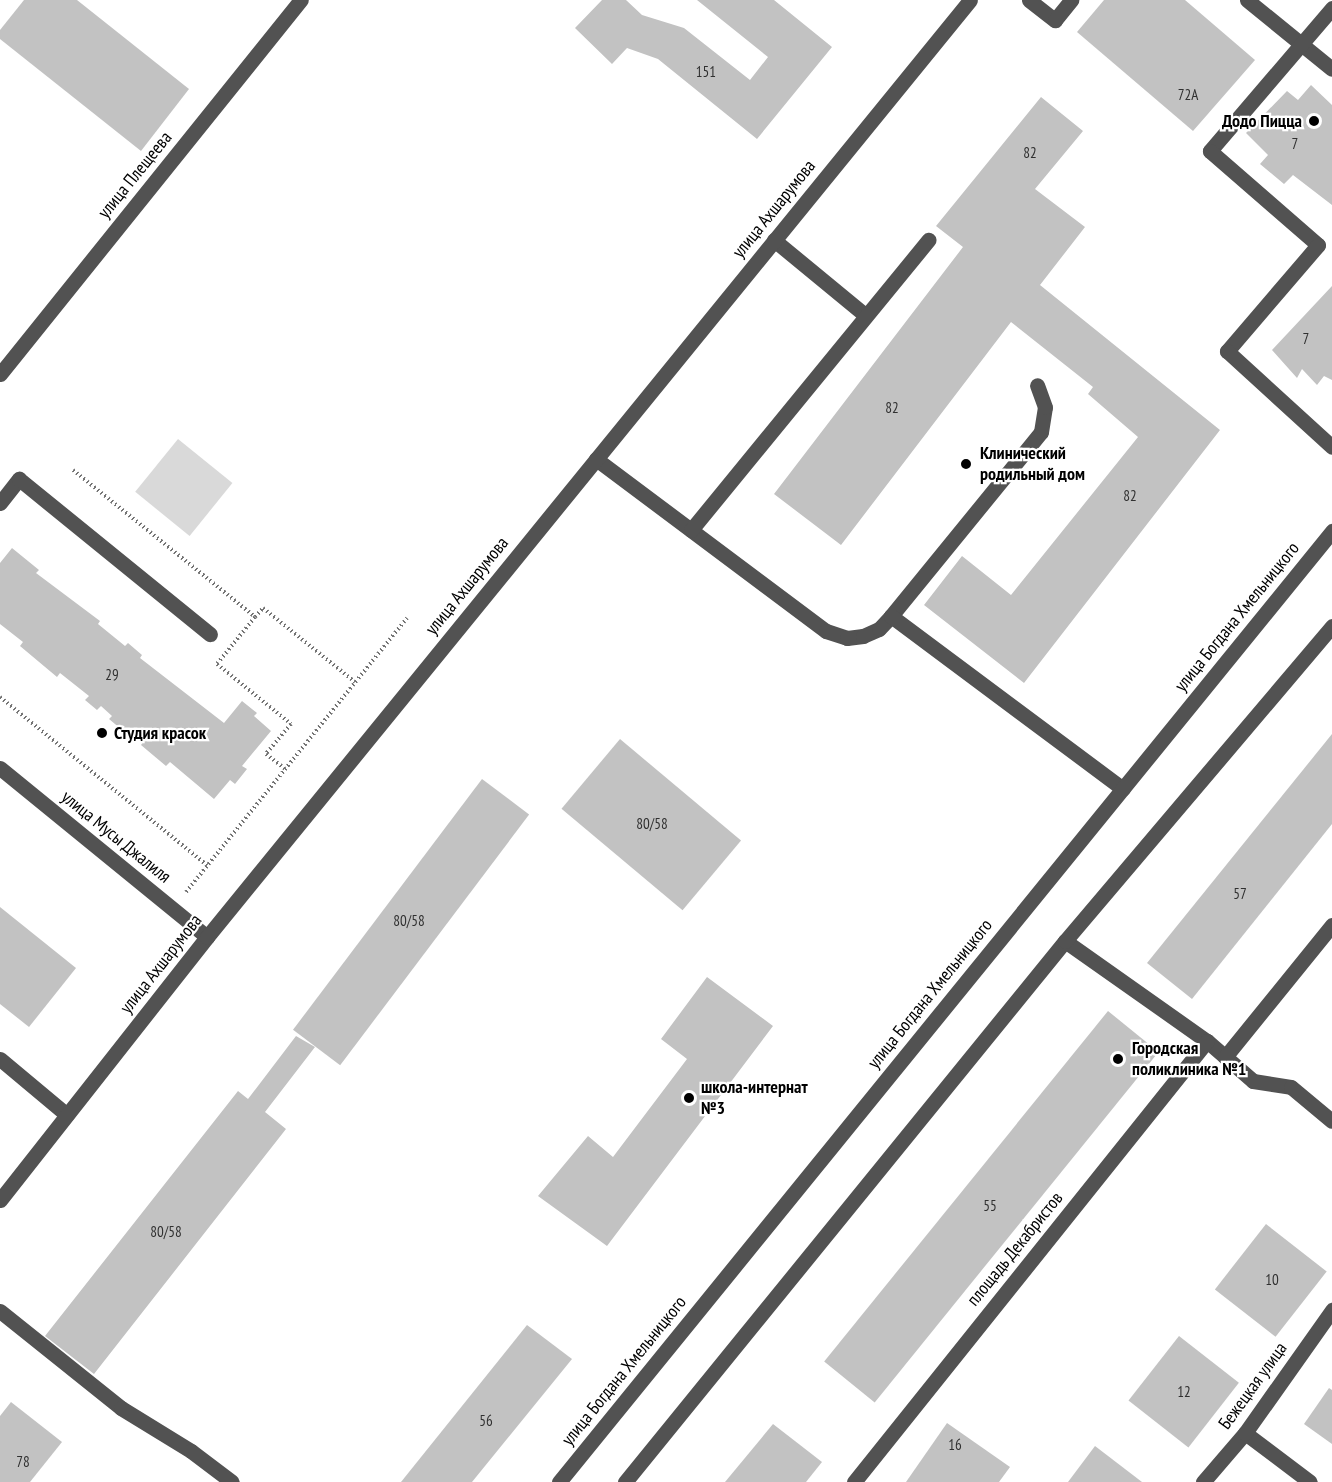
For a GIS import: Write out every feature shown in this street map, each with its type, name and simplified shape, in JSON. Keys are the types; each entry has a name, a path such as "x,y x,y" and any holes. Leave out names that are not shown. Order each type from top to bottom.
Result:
{"street":[{"name":"улица Плещеева","path":"0,374 301,0"},
{"name":"улица Ахшарумова","path":"0,1200 207,937 970,0"},
{"path":"1029,0 1055,20 1071,0"},
{"path":"1247,0 1332,69"},
{"path":"1332,8 1210,151 1318,245 1227,351 1332,447"},
{"path":"774,240 865,315"},
{"path":"691,530 928,240"},
{"path":"596,459 826,631 847,638 863,636 879,629 891,616 1041,432 1045,407 1037,385"},
{"path":"0,503 19,479 210,634"},
{"name":"улица Богдана Хмельницкого","path":"559,1482 1332,531"},
{"path":"891,616 1123,789"},
{"path":"625,1482 1065,941 1332,626"},
{"name":"улица Мусы Джалиля","path":"0,768 207,937"},
{"path":"1225,1057 1332,925"},
{"path":"1065,941 1207,1041 1253,1081 1291,1087 1332,1120"},
{"name":"площадь Декабристов","path":"854,1482 1207,1041"},
{"path":"0,1059 67,1115"},
{"name":"Бежецкая улица","path":"1203,1482 1245,1433 1332,1310"},
{"path":"0,1311 121,1408 191,1451 232,1482"},
{"path":"1245,1433 1310,1482"}],"path":[{"path":"73,470 255,617"},
{"path":"285,769 266,754 291,724 217,664 262,608 355,682"},
{"path":"172,908 407,618"},
{"path":"0,697 207,865"}],"shaded area":[{"path":"178,439 232,483 190,536 135,492"}],"building":[{"path":"24,0 77,0 189,89 141,151 0,39 0,30"},
{"path":"602,0 626,0 642,15 684,28 750,80 768,57 697,0 774,0 832,47 757,139 658,59 627,48 612,64 575,28"},
{"path":"1104,0 1185,0 1255,60 1193,131 1077,32"},
{"path":"1311,85 1332,105 1332,205 1293,175 1284,184 1260,164 1268,155 1246,133 1287,91 1298,100"},
{"path":"1041,97 1083,131 1035,189 1085,227 1040,285 1220,430 1024,683 924,605 962,556 1011,595 1138,437 1088,394 1093,387 1011,322 841,545 774,494 963,247 936,226"},
{"path":"1332,286 1332,380 1324,376 1317,385 1302,369 1297,378 1272,350"},
{"path":"12,548 39,570 36,573 100,621 98,624 125,646 128,643 142,655 140,658 224,723 242,701 257,713 254,716 271,731 242,766 247,769 235,784 230,780 214,799 170,762 166,766 141,745 144,741 130,730 127,734 109,719 112,716 101,706 97,710 85,700 89,696 60,673 57,677 20,646 23,642 0,624 0,563"},
{"path":"1332,734 1332,824 1192,999 1147,963"},
{"path":"620,739 741,841 683,910 562,809"},
{"path":"482,779 529,815 340,1065 293,1030"},
{"path":"0,907 76,968 29,1027 0,1004"},
{"name":"школа-интернат №3","path":"707,977 773,1026 607,1246 538,1196 588,1136 613,1157 687,1059 661,1039"},
{"path":"1108,1011 1159,1052 875,1402 824,1361"},
{"path":"296,1036 315,1047 265,1112 286,1129 94,1374 45,1336 238,1091 248,1099"},
{"path":"1266,1224 1327,1271 1276,1337 1215,1289"},
{"path":"527,1325 572,1359 472,1482 401,1482"},
{"path":"1179,1336 1239,1383 1188,1447 1129,1401"},
{"path":"1329,1388 1332,1390 1332,1444 1304,1424"},
{"path":"11,1402 62,1442 30,1482 0,1482 0,1416"},
{"path":"947,1423 1010,1467 999,1482 906,1482"},
{"path":"773,1424 822,1462 806,1482 725,1482"},
{"path":"1095,1446 1142,1482 1068,1482"}],"place":[{"name":"Додо Пицца","path":"1314,121"},
{"name":"Клинический родильный дом","path":"966,464"},
{"name":"Студия красок","path":"102,733"},
{"name":"Городская поликлиника №1","path":"1118,1059"},
{"name":"школа-интернат №3","path":"689,1098"}]}
